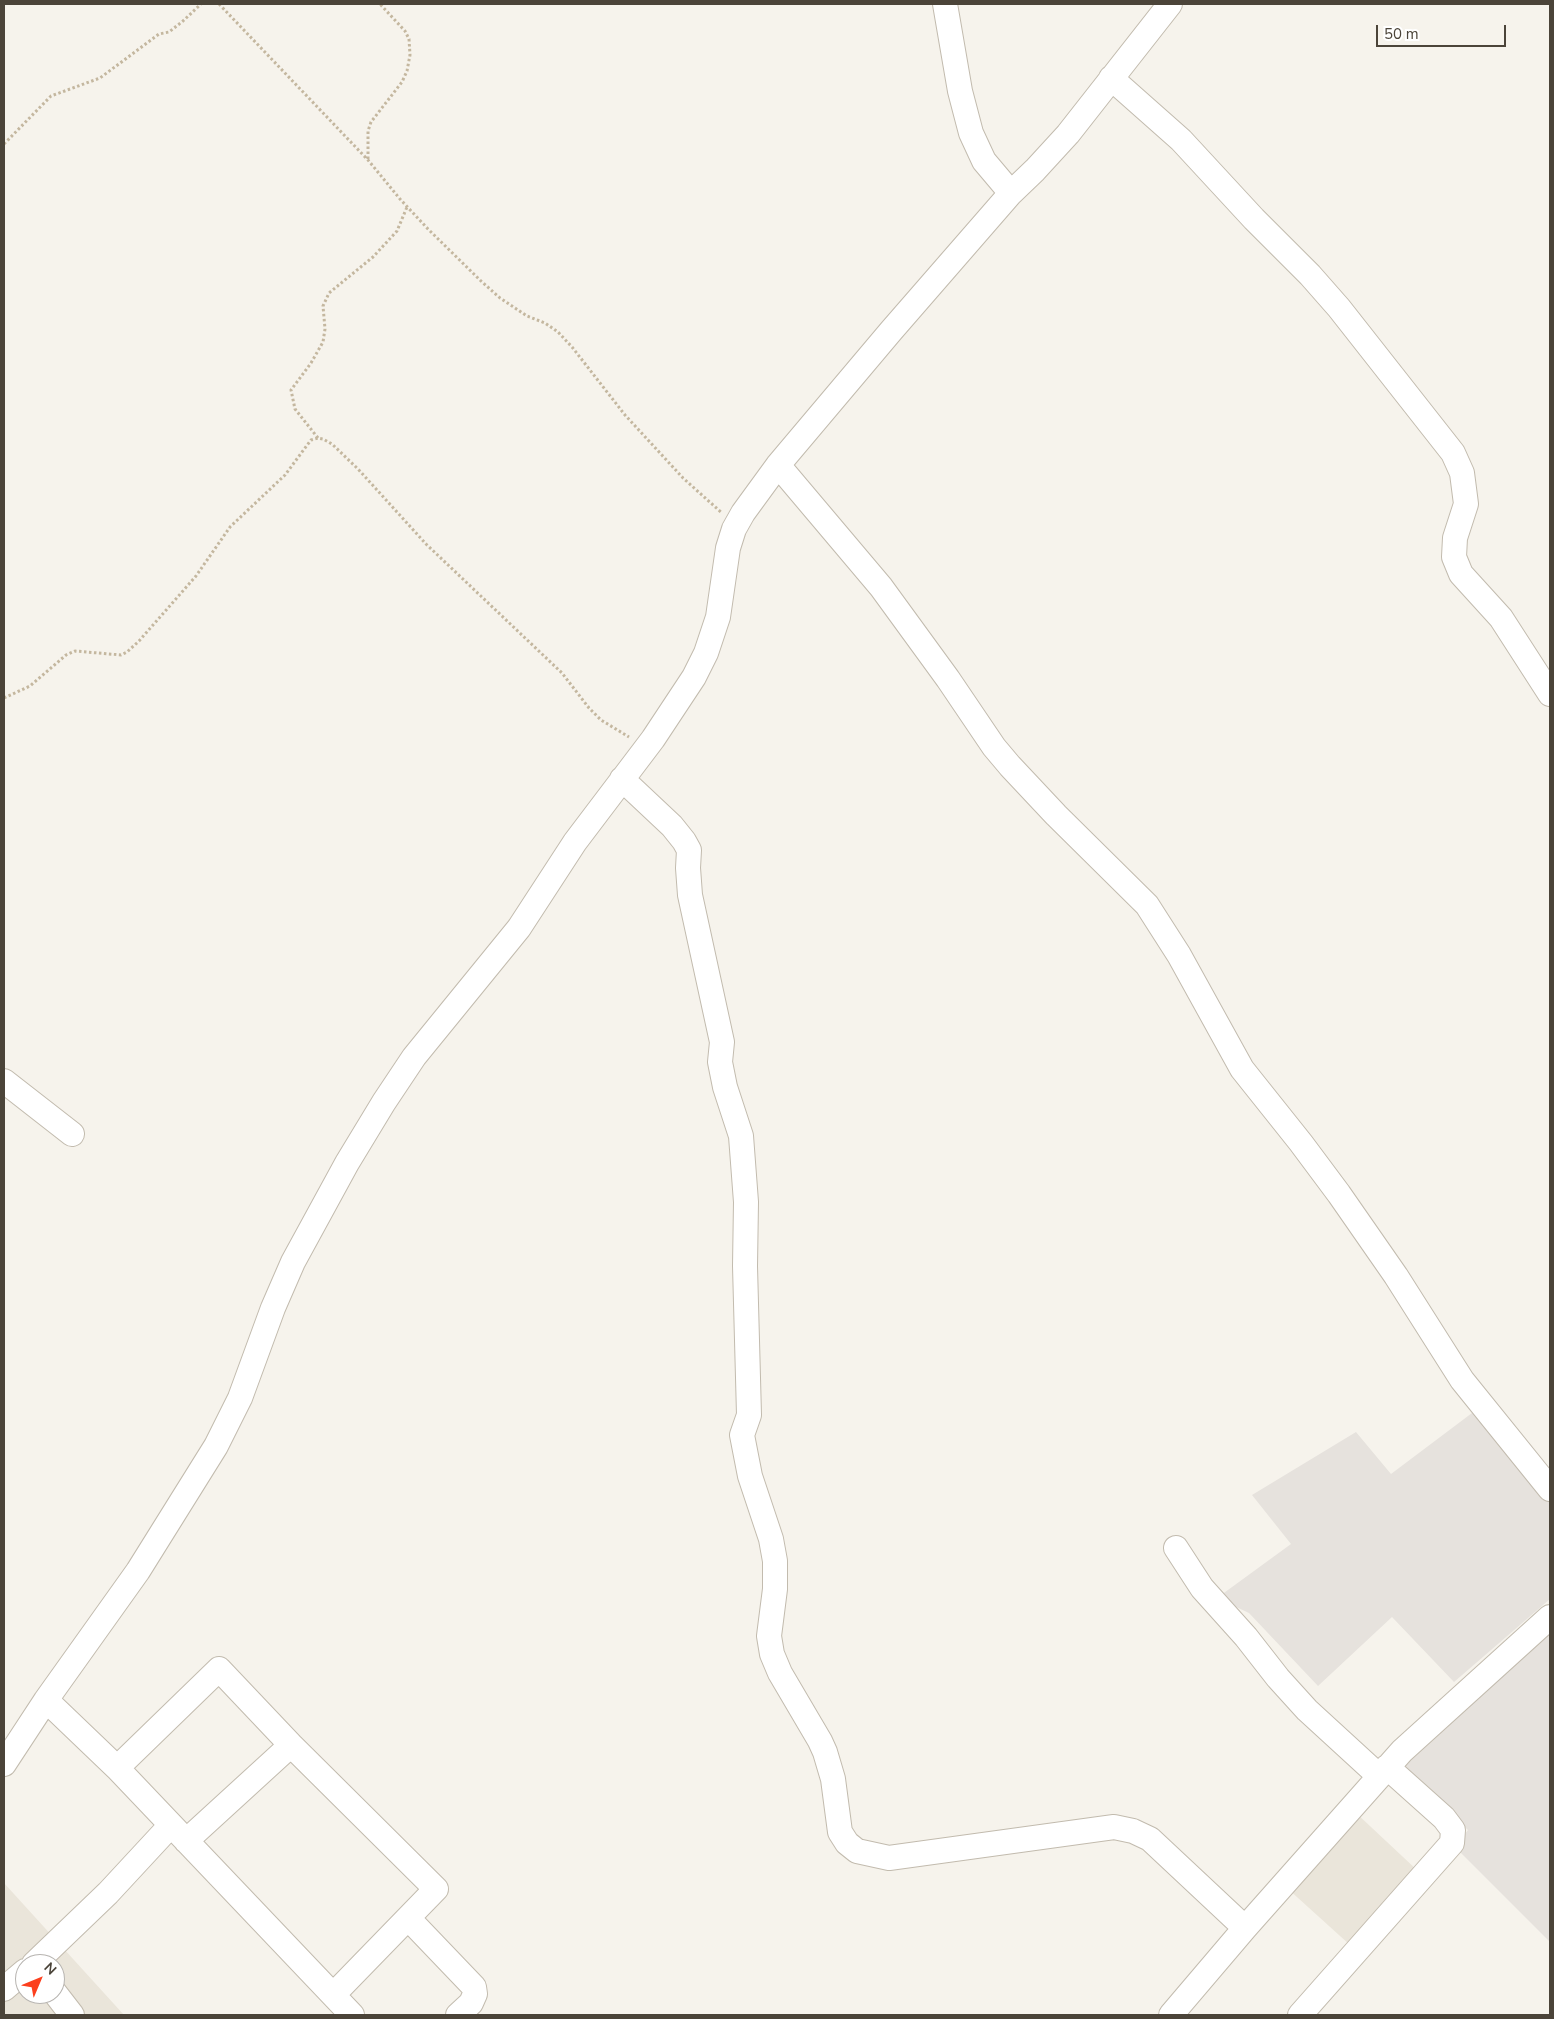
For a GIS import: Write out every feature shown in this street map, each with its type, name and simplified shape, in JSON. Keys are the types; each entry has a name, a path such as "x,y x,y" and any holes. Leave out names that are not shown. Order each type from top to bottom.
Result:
{"street":[{"path":"945,4 960,91 971,133 984,161 1011,193"},
{"path":"4,1764 46,1700 138,1571 216,1446 240,1398 289,1270 346,1163 366,1131 414,1057 520,928 571,847 645,749 690,684 706,653 718,616 728,548 743,512 778,465 890,332 1011,193 1036,170 1068,134 1170,4"},
{"path":"1111,78 1181,140 1254,219 1310,275 1339,308 1453,453 1462,473 1466,504 1455,538 1454,557 1461,574 1501,618 1550,694"},
{"path":"778,465 880,587 948,679 994,747 1056,816 1132,889 1154,915 1179,955 1242,1069 1339,1194 1396,1276 1462,1380 1550,1489"},
{"path":"622,779 672,826 684,841 688,850 690,895 722,1042 720,1062 725,1087 741,1136 746,1202 745,1266 748,1415 742,1435 750,1476 771,1539 775,1561 770,1636 772,1654 780,1673 825,1752 833,1779 840,1832 847,1843 857,1851 889,1858 1114,1827 1133,1830 1150,1839 1245,1928"},
{"path":"4,1081 72,1134"},
{"path":"1176,1548 1202,1588 1307,1710 1383,1772 1444,1818 1453,1830 1452,1843 1300,2015"},
{"path":"1171,2015 1245,1928 1416,1737 1550,1617"},
{"path":"117,1768 219,1669 291,1745 436,1890 333,1995"},
{"path":"46,1700 117,1768 352,2015"},
{"path":"44,1954 101,1900 179,1833 291,1745"},
{"path":"408,1918 474,1987 475,1994 471,2003 458,2015"},
{"path":"4,1989 15,1980"},
{"path":"64,2004 72,2015"}],"path":[{"path":"4,144 51,96 100,78 158,34 169,32 184,22 201,4"},
{"path":"219,4 368,160 408,207 500,298 527,316 545,323 558,332 625,415 683,478 736,525"},
{"path":"368,160 367,137 371,122 402,82 410,55 409,39 405,31 380,4"},
{"path":"318,438 295,409 291,390 312,362 323,342 325,329 323,306 330,293 373,257 398,231 408,207"},
{"path":"4,698 30,686 66,655 75,651 121,655 128,652 196,576 230,527 285,475 311,440 318,438 332,444 358,469 426,544 562,673 589,708 602,720 645,749"}],"shaded area":[{"path":"1476,1410 1550,1500 1550,1599 1454,1682 1392,1617 1318,1686 1249,1613 1217,1598 1291,1544 1252,1495 1356,1432 1391,1474"},
{"path":"1550,1627 1550,1942 1455,1847 1468,1830 1396,1763"},
{"path":"1355,1812 1418,1871 1350,1945 1287,1888"},
{"path":"4,1883 124,2015 4,2015"}]}
